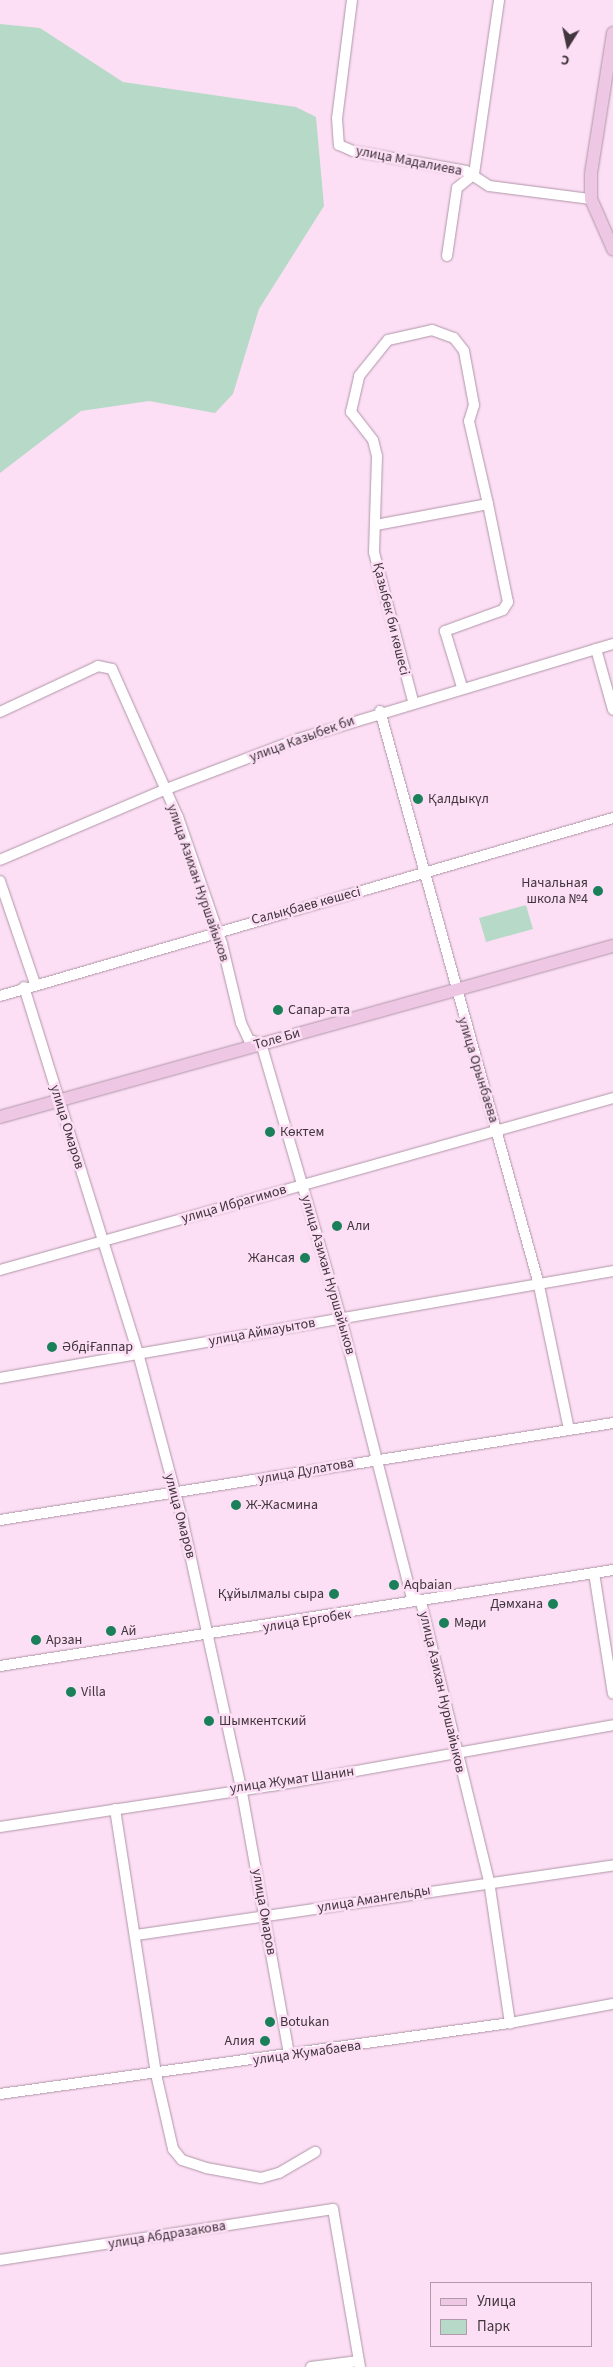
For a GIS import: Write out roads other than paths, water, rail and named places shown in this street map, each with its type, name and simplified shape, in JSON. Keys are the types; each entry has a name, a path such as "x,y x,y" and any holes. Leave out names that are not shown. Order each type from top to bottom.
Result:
{"main road":[{"path":"613,36 594,144 591,199 613,249"},
{"name":"Толе Би","path":"0,1117 613,946"}],"street":[{"name":"улица Мадалиева","path":"352,0 337,118 339,145 474,174 489,186 591,199"},
{"path":"447,256 458,188 474,174 499,0"},
{"name":"Қазыбек би көшесі","path":"413,701 380,583 376,526 376,456 373,440 352,412 354,387 371,356 388,340 410,332 444,332 464,351 472,378 474,405 469,421 508,602 503,610 445,631 462,687"},
{"path":"376,526 488,504"},
{"name":"улица Казыбек би","path":"0,860 164,790 380,711 613,644"},
{"path":"596,649 613,710"},
{"name":"улица Азихан Нуршайыков","path":"0,712 98,666 112,669 164,790 214,931 241,1023 249,1040 260,1043 341,1318 411,1594 421,1602 456,1753 489,1881 510,2023"},
{"name":"улица Орынбаева","path":"380,711 426,873 454,990 497,1131 538,1281 569,1430"},
{"name":"Салықбаев көшесі","path":"0,996 214,931 426,873 613,818"},
{"path":"0,880 35,984"},
{"name":"улица Омаров","path":"24,988 138,1353 210,1636 241,1787 289,2055"},
{"name":"улица Ибрагимов","path":"0,1270 613,1098"},
{"name":"улица Аймауытов","path":"0,1378 538,1281 613,1271"},
{"name":"улица Дулатова","path":"0,1520 174,1495 378,1458 613,1423"},
{"name":"улица Ергобек","path":"0,1666 210,1636 613,1570"},
{"path":"594,1573 613,1694"},
{"name":"улица Жумат Шанин","path":"0,1827 241,1787 272,1786 613,1725"},
{"path":"115,1809 156,2074 173,2149 182,2160 261,2178 279,2173 315,2152"},
{"name":"улица Амангельды","path":"136,1935 489,1881 613,1865"},
{"name":"улица Жумабаева","path":"0,2094 156,2074 510,2023 613,2004"},
{"name":"улица Абдразакова","path":"0,2260 333,2209 359,2364"},
{"path":"312,2367 359,2364"}],"place":[{"name":"Қалдыкүл","path":"418,799"},
{"name":"Начальная школа №4","path":"598,891"},
{"name":"Сапар-ата","path":"278,1010"},
{"name":"Көктем","path":"270,1132"},
{"name":"Али","path":"337,1226"},
{"name":"Жансая","path":"305,1258"},
{"name":"ӘбдіҒаппар","path":"52,1347"},
{"name":"Ж-Жасмина","path":"236,1505"},
{"name":"Aqbaian","path":"394,1585"},
{"name":"Құйылмалы сыра","path":"334,1594"},
{"name":"Дәмхана","path":"553,1604"},
{"name":"Мәди","path":"444,1623"},
{"name":"Ай","path":"111,1631"},
{"name":"Арзан","path":"36,1640"},
{"name":"Villa","path":"71,1692"},
{"name":"Шымкентский","path":"209,1721"},
{"name":"Botukan","path":"270,2022"},
{"name":"Алия","path":"265,2041"}]}
